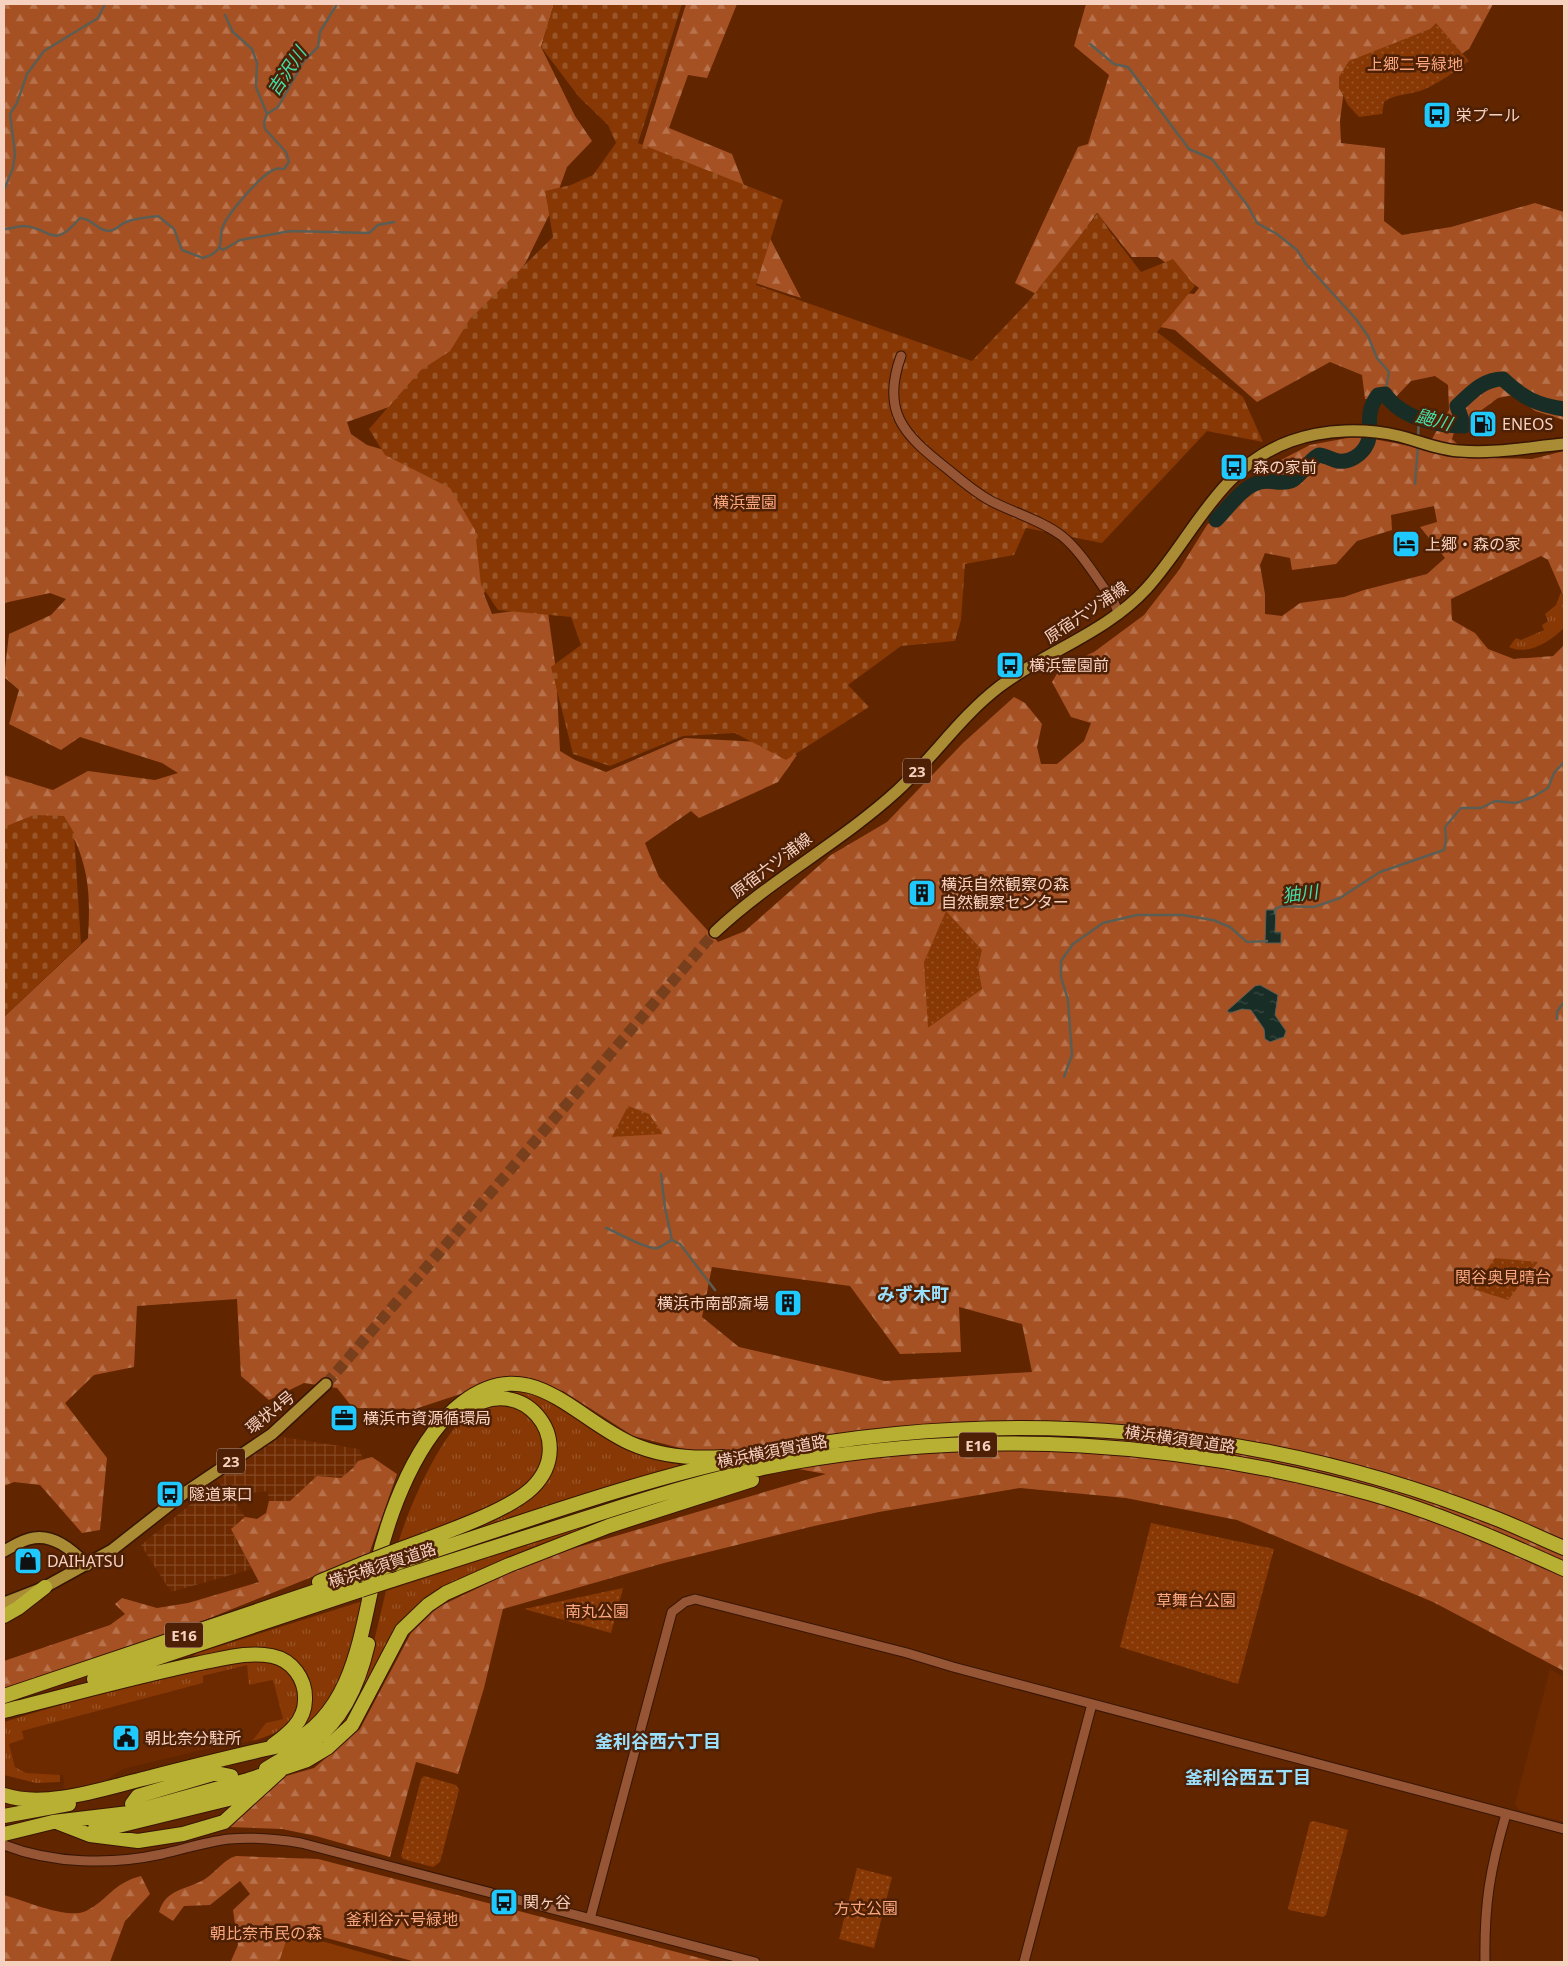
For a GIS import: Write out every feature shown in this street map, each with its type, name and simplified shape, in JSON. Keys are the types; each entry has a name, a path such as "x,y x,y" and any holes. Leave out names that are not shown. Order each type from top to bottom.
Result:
{"highway":[{"path":"4,1816 74,1802 106,1788 124,1777 205,1756 214,1754 239,1756 289,1744 310,1731 331,1708 340,1694 354,1660 377,1563 399,1494 429,1440 447,1416 479,1390 496,1385 510,1384 540,1388 574,1406 617,1436 658,1452 701,1458 762,1454"},
{"path":"72,1828 110,1828 113,1819 132,1804 231,1776 251,1778 316,1739 347,1701 363,1663 398,1522 421,1470 454,1423 475,1404 495,1398 521,1402 540,1417 548,1432 548,1459 543,1474 532,1488 491,1512 398,1550 366,1569"},
{"name":"横浜横須賀道路","path":"4,1696 192,1632 274,1607 366,1569 394,1564 646,1484 762,1454 876,1435 935,1430 1040,1428 1158,1434 1213,1441 1347,1470 1491,1516 1564,1548"},
{"name":"横浜横須賀道路","path":"4,1710 361,1590 664,1493 786,1464 864,1452 951,1445 1066,1445 1133,1449 1195,1457 1276,1471 1374,1495 1418,1509 1502,1541 1564,1569"},
{"path":"113,1819 282,1769 307,1760 327,1748 352,1725 402,1630 428,1605 465,1584 609,1526 768,1476 951,1445"},
{"path":"4,1616 18,1608 45,1587"},
{"path":"4,1710 156,1672 235,1656 270,1655 280,1658 297,1671 305,1692 305,1703 302,1714 288,1734 268,1748"},
{"path":"4,1795 23,1799 39,1799 106,1788 138,1787 239,1763 253,1752"},
{"path":"54,1822 90,1835 132,1840 202,1829 224,1822 282,1769"},
{"path":"5,1834 54,1822 113,1819 234,1798 258,1792"}],"main road":[{"name":"原宿六ツ浦線","path":"715,932 763,890 896,792 968,714 999,687 1028,667 1072,644 1146,590 1203,510 1241,471 1268,452 1290,442 1337,431 1357,430 1458,451 1480,452 1564,444"},
{"name":"環状4号","path":"4,1603 45,1587 87,1565 132,1536 186,1492 272,1434 326,1384"},
{"path":"4,1551 27,1539 42,1537 52,1539 66,1547 87,1565"}],"street":[{"path":"901,356 893,380 893,400 896,415 908,436 983,496 1044,525 1067,540 1114,602 1118,612"},
{"path":"590,1919 672,1612 685,1602 695,1599 1564,1830"},
{"path":"1024,1962 1092,1704"},
{"path":"1485,1962 1485,1915 1491,1865 1506,1814"},
{"path":"5,1834 33,1854 59,1859 113,1861 154,1856 206,1842 231,1839 275,1839 328,1849 755,1962"}],"shaded area":[{"path":"276,1436 359,1449 363,1459 358,1461 341,1478 317,1476 290,1501 269,1501 268,1491 229,1496 217,1480 223,1472"},
{"path":"213,1486 228,1500 234,1501 245,1517 231,1529 252,1569 171,1592 141,1545"},
{"path":"247,1664 256,1684 273,1680 283,1719 266,1724 252,1741 215,1747 123,1769 97,1786 65,1793 63,1775 45,1776 26,1773 15,1767 9,1744 24,1739 22,1731 203,1683 202,1677"},
{"path":"1550,1669 1564,1677 1564,1822 1519,1810 1515,1804"}],"green space":[{"path":"4,4 554,4 541,47 575,116 592,141 567,167 552,209 526,262 510,287 414,398 347,422 351,434 367,445 456,471 505,519 484,594 492,614 547,606 556,670 560,751 575,760 606,772 685,738 760,742 797,755 778,782 699,818 691,811 645,843 659,877 718,942 745,931 831,855 887,822 963,743 1014,697 1025,703 1042,724 1037,747 1041,764 1057,764 1084,741 1091,723 1071,717 1052,682 1061,667 1094,652 1144,615 1179,570 1207,525 1271,465 1310,445 1358,436 1426,449 1449,410 1448,385 1435,376 1411,381 1393,400 1365,399 1362,375 1330,362 1257,402 1175,330 1156,326 1185,293 1194,294 1199,288 1158,257 1132,257 1097,213 1038,295 1015,283 1078,147 1088,144 1109,75 1074,46 1086,4 1493,4 1469,49 1422,79 1345,83 1340,120 1341,143 1385,148 1384,221 1402,235 1451,227 1535,203 1564,212 1564,420 1535,411 1514,395 1498,398 1468,420 1456,426 1452,439 1468,454 1486,458 1532,459 1564,451 1564,597 1548,560 1541,556 1451,599 1452,620 1475,633 1488,649 1514,659 1553,656 1564,645 1564,1671 1433,1602 1237,1520 1126,1498 1020,1488 879,1512 814,1526 664,1563 503,1609 484,1688 458,1774 416,1762 390,1857 316,1836 282,1829 229,1827 286,1776 314,1768 360,1729 411,1633 438,1607 541,1558 826,1474 680,1448 633,1436 563,1391 509,1378 415,1409 353,1408 337,1388 304,1383 269,1400 241,1376 237,1299 137,1306 134,1367 94,1375 65,1403 107,1458 100,1530 82,1533 40,1485 14,1482 4,1486 4,1017 88,938 89,912 88,888 84,865 75,840 4,859 4,775 53,790 88,771 155,780 178,773 162,763 80,737 61,750 9,724 19,690 4,677 9,634 51,615 66,599 50,593 4,603","holes":["1434,506 1437,522 1420,527 1445,558 1427,574 1344,597 1300,603 1282,616 1265,614 1265,594 1260,565 1265,553 1290,558 1292,570 1336,564 1357,541 1392,530 1391,515","712,1267 850,1286 900,1354 961,1352 959,1307 1022,1324 1032,1372 885,1381 739,1347 702,1317"]},
{"name":"横浜霊園","path":"554,4 682,4 638,143 783,200 756,285 972,361 1027,303 1098,213 1141,272 1173,259 1195,286 1157,332 1243,397 1263,442 1207,431 1102,543 1026,528 1014,555 965,564 961,620 955,641 901,646 848,685 869,707 786,760 735,733 683,736 610,766 573,754 551,667 581,645 571,617 498,610 481,585 475,530 450,488 385,455 369,429 421,370 450,351 470,319 553,237 545,191 571,185 593,175 616,143 608,125 579,97 541,47"},
{"path":"686,4 737,4 707,78 688,75 669,128 732,154 749,198 801,298 719,271 642,147"},
{"name":"上郷二号緑地","path":"1436,23 1469,61 1431,86 1384,102 1382,114 1359,117 1348,105 1339,88 1339,77 1349,61 1430,29"},
{"path":"1561,592 1564,597 1563,629 1545,643 1531,649 1523,650 1509,647 1516,638 1521,640 1544,630 1542,625 1548,621 1545,614 1556,605"},
{"path":"34,815 64,816 74,833 81,944 4,1017 4,827"},
{"path":"946,911 982,950 978,967 982,989 928,1028 924,962"},
{"path":"628,1106 649,1114 663,1134 612,1137"},
{"name":"関谷奥見晴台","path":"1495,1258 1538,1262 1508,1300 1473,1289"},
{"path":"508,1387 525,1388 676,1459 679,1467 406,1556 503,1512 537,1491 549,1477 555,1455 552,1426 542,1413 529,1403 512,1394 507,1394"},
{"path":"486,1405 521,1406 546,1436 541,1469 510,1497 398,1544 417,1493 447,1438 469,1414"},
{"path":"372,1457 397,1474 369,1554 160,1638 4,1691 4,1661 110,1625 125,1614 115,1604 122,1598 157,1608 188,1603 259,1582 231,1529 245,1517 257,1519 266,1513 269,1501 290,1501 317,1476 341,1478 358,1461"},
{"path":"601,1521 602,1524 485,1568 436,1593 415,1608 353,1715 330,1740 307,1754 374,1641 386,1591"},
{"name":"草舞台公園","path":"1151,1523 1274,1549 1238,1684 1120,1647"},
{"name":"南丸公園","path":"623,1588 611,1633 524,1609"},
{"path":"366,1600 350,1657 336,1691 312,1722 296,1735 311,1708 291,1658 194,1660 193,1656 198,1653"},
{"path":"256,1659 271,1660 289,1672 294,1680 299,1696 299,1705 292,1720 284,1728 274,1733 252,1741 266,1723 283,1719 273,1680 249,1685 247,1665 203,1676 203,1683 22,1731 24,1739 9,1744 15,1767 26,1773 60,1775 60,1782 36,1783 4,1775 4,1722 129,1686 192,1671"},
{"path":"424,1776 456,1785 459,1790 440,1862 433,1867 403,1859 401,1856 421,1779"},
{"path":"1314,1821 1348,1830 1326,1915 1323,1917 1289,1910 1288,1908 1310,1822"},
{"name":"釜利谷六号緑地","path":"236,1856 318,1859 715,1962 416,1962 304,1932 305,1945 327,1962 225,1962 231,1961 238,1945 233,1910 250,1894 240,1881 210,1905 184,1906 173,1921 159,1912 162,1904 172,1894 205,1879 227,1860"},
{"name":"方丈公園","path":"857,1868 892,1877 874,1948 839,1939"},
{"path":"141,1876 150,1894 125,1921 110,1962 4,1962 4,1895 57,1911 78,1913 94,1907 117,1887"},
{"path":"289,1932 397,1962 279,1962"}],"water":[{"path":"1266,910 1276,910 1275,932 1281,932 1281,943 1265,943"},
{"path":"1260,985 1278,995 1275,1015 1286,1031 1284,1037 1270,1042 1265,1039 1264,1029 1251,1010 1242,1009 1230,1013 1227,1011 1255,986"}],"waterway":[{"path":"4,190 13,168 15,153 10,114 17,103 27,74 44,51 98,18 105,4"},
{"name":"吉沢川","path":"4,229 24,226 57,236 71,228 80,218 89,220 101,229 109,231 130,221 158,216 174,229 182,250 203,258 210,256 220,246 221,231 237,205 270,172 284,169 289,162 286,152 265,129 264,122 267,114 278,107 304,61 318,47 320,32 337,4"},
{"path":"225,15 233,32 252,49 257,63 256,87 267,114"},
{"path":"1090,44 1114,64 1128,67 1189,149 1212,159 1248,206 1257,223 1277,234 1297,250 1306,264 1356,319 1368,336 1377,358 1389,372 1385,394"},
{"path":"219,247 223,250 240,240 291,231 369,233 378,225 394,222"},
{"name":"鼬川","path":"1216,520 1236,498 1254,484 1264,481 1291,481 1319,455 1338,461 1346,461 1359,455 1369,439 1371,409 1378,395 1385,394 1400,409 1420,419 1454,426 1464,426 1457,406 1483,384 1503,379 1531,400 1564,409"},
{"name":"鼬川","path":"1418,438 1419,418"},
{"path":"1415,484 1418,446"},
{"name":"㹨川","path":"1275,913 1275,909 1282,906 1314,907 1340,898 1380,872 1444,850 1446,840 1445,827 1461,808 1481,808 1495,801 1516,803 1533,797 1548,788 1554,773 1564,762"},
{"name":"㹨川","path":"1064,1077 1072,1055 1068,1000 1061,977 1061,961 1073,944 1103,923 1137,915 1182,915 1213,920 1230,927 1247,942 1267,941"},
{"path":"1557,1019 1557,1012 1564,1002"},
{"path":"661,1174 665,1208 672,1240 680,1244 715,1290"},
{"path":"606,1228 648,1247 658,1248 672,1240"}],"tunnel":[{"path":"326,1384 715,932"}],"place":[{"name":"栄プール","path":"1437,115"},
{"name":"ENEOS","path":"1483,424"},
{"name":"森の家前","path":"1234,467"},
{"name":"上郷・森の家","path":"1406,544"},
{"name":"横浜霊園前","path":"1010,665"},
{"name":"横浜自然観察の森 自然観察センター","path":"922,893"},
{"name":"横浜市南部斎場","path":"788,1303"},
{"name":"横浜市資源循環局","path":"344,1418"},
{"name":"隧道東口","path":"170,1494"},
{"name":"DAIHATSU","path":"28,1561"},
{"name":"朝比奈分駐所","path":"126,1738"},
{"name":"関ヶ谷","path":"504,1902"}],"district":[{"name":"みず木町","path":"913,1294"},
{"name":"釜利谷西六丁目","path":"658,1741"},
{"name":"釜利谷西五丁目","path":"1248,1777"}],"park label":[{"name":"朝比奈市民の森","path":"266,1933"}]}
